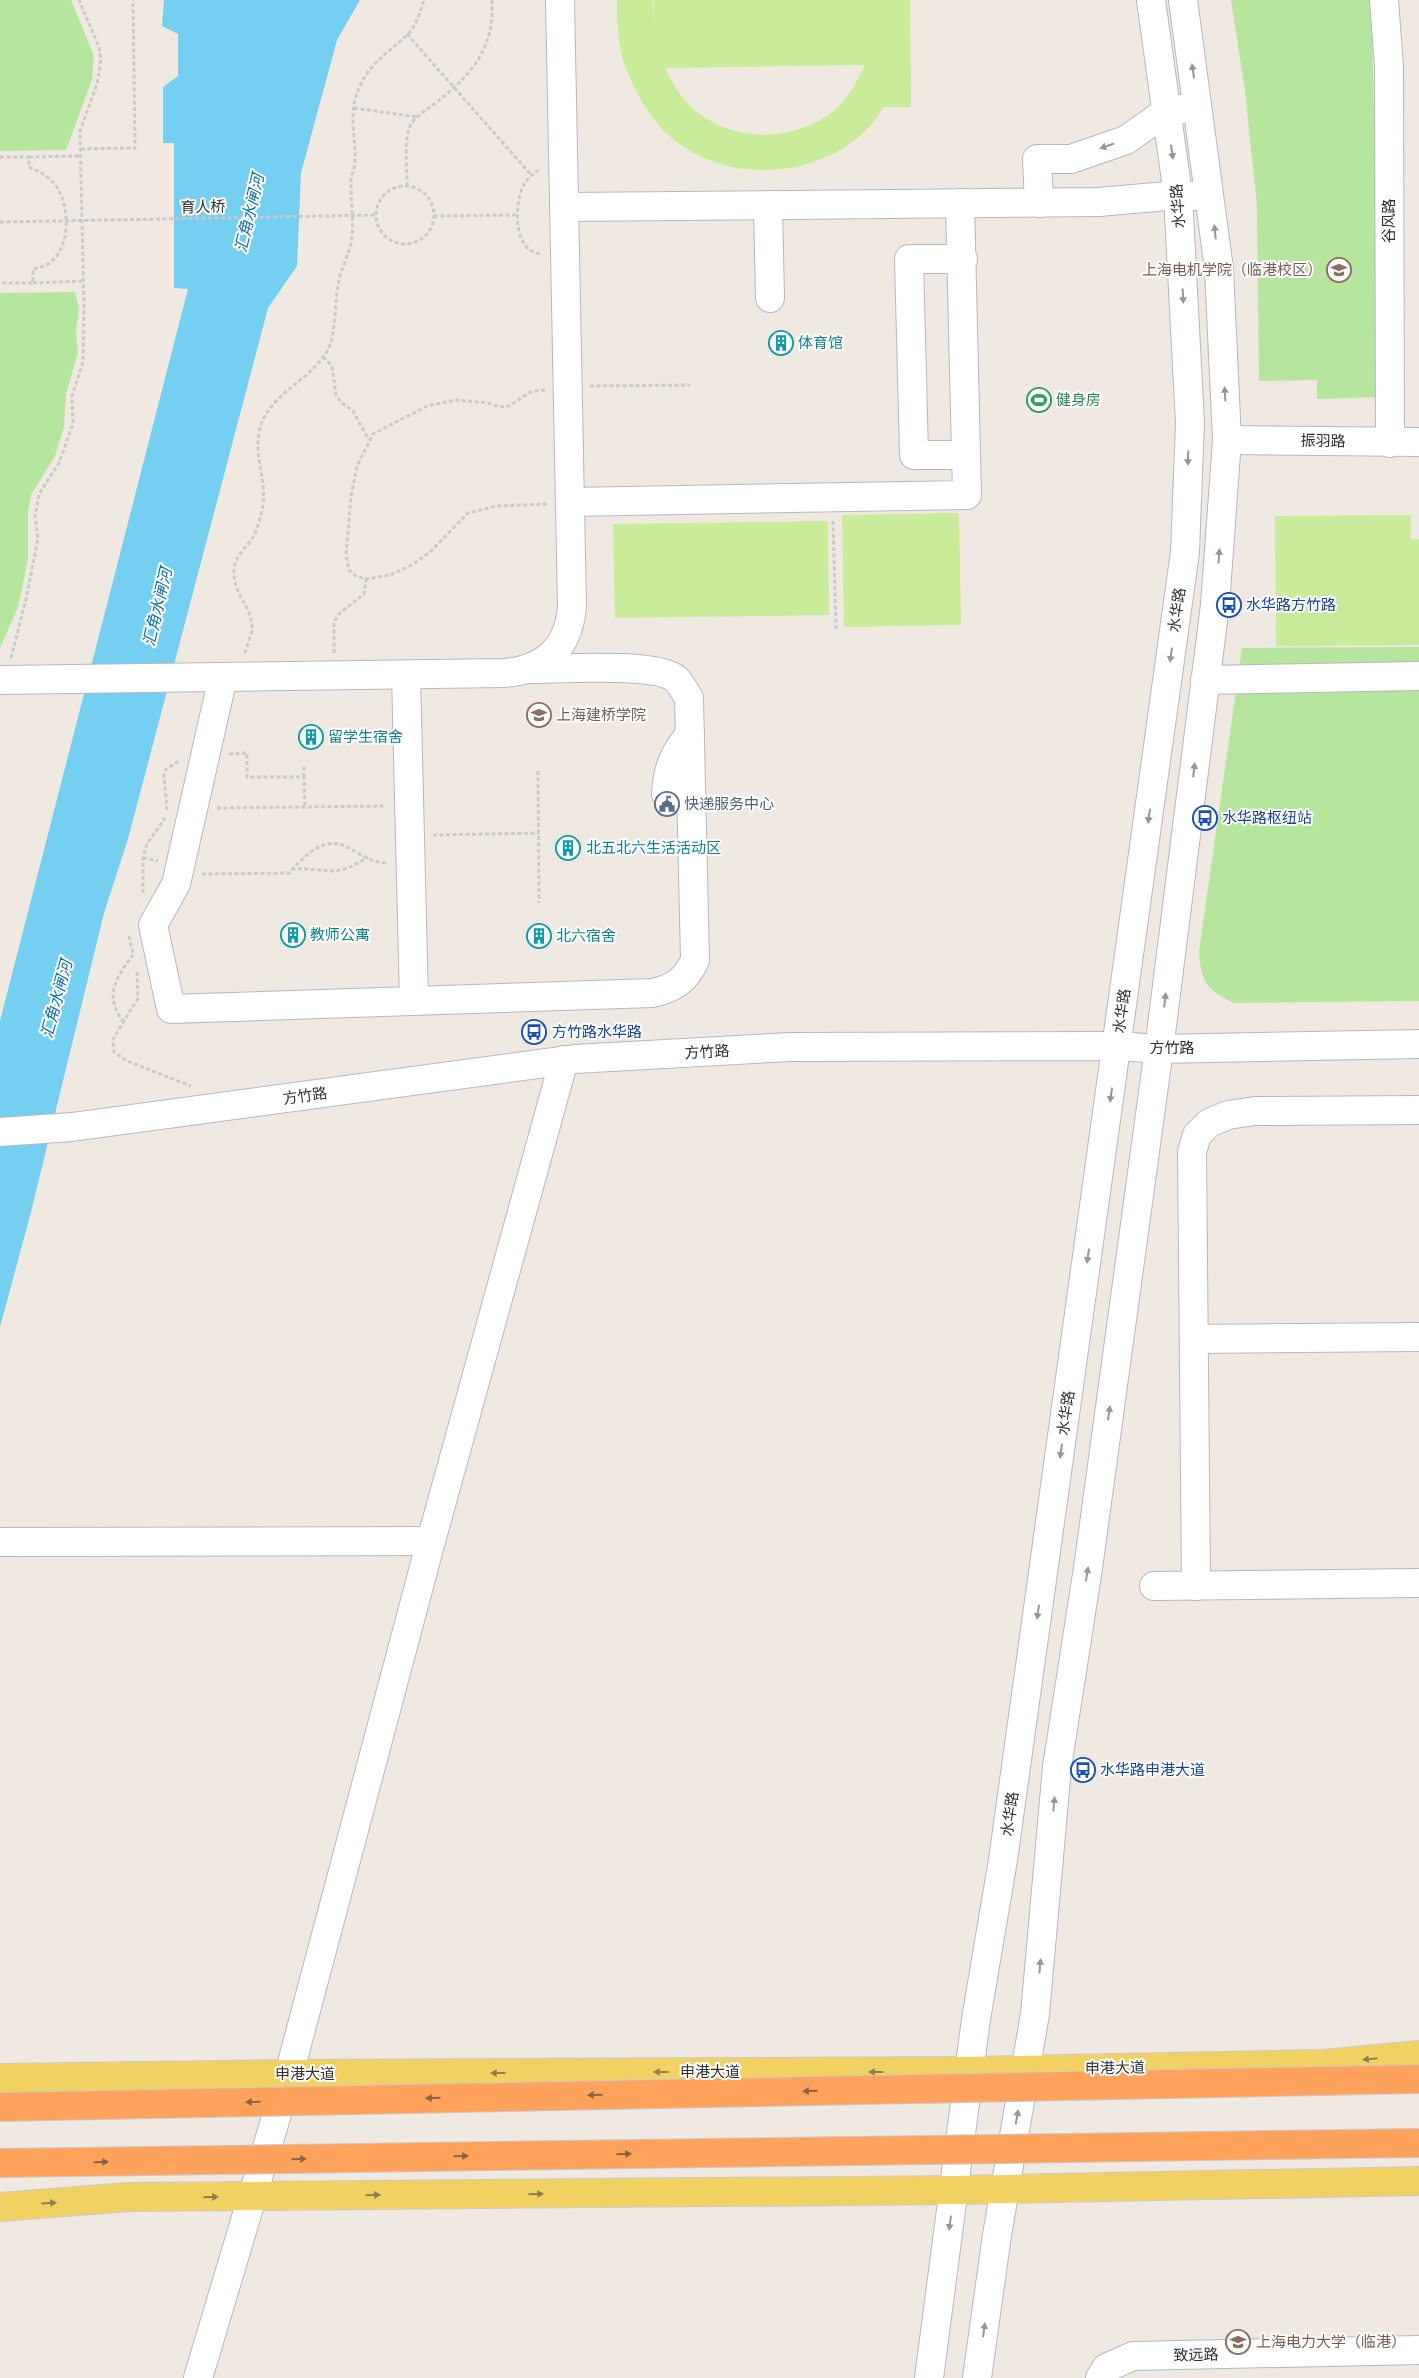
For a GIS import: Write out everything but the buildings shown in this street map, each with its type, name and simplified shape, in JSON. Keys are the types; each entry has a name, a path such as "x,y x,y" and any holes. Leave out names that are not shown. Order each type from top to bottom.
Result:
{"highway":[{"path":"0,2107 1419,2079"},
{"path":"0,2163 1419,2142"}],"main road":[{"name":"申港大道","path":"0,2078 289,2074 970,2071 1324,2064 1419,2054"},
{"path":"0,2207 129,2197 954,2190 1419,2181"}],"street":[{"path":"532,668 558,648 570,624 570,502 577,388 565,207 560,0"},
{"name":"水华路","path":"929,2378 976,2019 1003,1860 1118,1046 1185,552 1190,424 1178,195 1151,0"},
{"path":"977,2378 1005,2189 1035,2014 1057,1767 1088,1568 1159,1049 1215,605 1227,440 1219,269 1211,197 1183,0"},
{"name":"谷风路","path":"1384,0 1389,67 1390,443"},
{"path":"1039,203 1037,159 1072,158 1126,140 1167,111 1198,106"},
{"path":"565,207 1039,203 1099,202 1178,195 1211,197"},
{"path":"570,502 967,495 963,259 960,203"},
{"path":"768,205 770,298"},
{"path":"963,259 909,259 914,455 966,455"},
{"name":"振羽路","path":"1227,440 1419,442"},
{"path":"2,685 59,680 230,677 406,675 504,673 532,668 659,671 676,679 689,698 695,960 684,980 674,986 653,993 171,1009 153,925 176,884 171,868 193,809 206,754 230,677"},
{"path":"406,675 414,1001"},
{"path":"1205,680 1419,676"},
{"path":"666,794 669,768 675,754 690,734"},
{"name":"方竹路","path":"0,1132 72,1127 564,1060 790,1047 1118,1046 1159,1049 1419,1044"},
{"path":"198,2378 289,2074 431,1541 564,1060"},
{"path":"1196,1586 1192,1152 1197,1135 1209,1124 1228,1115 1255,1111 1419,1110"},
{"path":"1194,1339 1419,1337"},
{"path":"0,1542 431,1541"},
{"path":"1154,1586 1419,1583"},
{"name":"致远路","path":"1100,2378 1106,2368 1133,2356 1419,2350"}],"path":[{"path":"2,685 26,599 38,539 36,516 39,494 59,463 73,424 72,396 83,362 80,131 97,84 100,60 99,47 79,0"},
{"path":"81,149 135,148 133,0"},
{"path":"230,677 252,628 234,583 234,567 238,556 252,539 263,509 265,491 258,452 259,433 264,416 277,400 323,357 332,340 339,279 352,237 352,178 355,161 354,108 362,82 372,64 408,34 418,17 424,0"},
{"path":"407,186 408,129 418,117 464,80 475,64 488,38 492,0"},
{"path":"408,34 532,176"},
{"path":"354,108 418,117"},
{"path":"0,157 81,156"},
{"path":"29,157 29,167 37,170 58,189 64,202 66,221 65,240 49,264 33,269 33,283"},
{"path":"545,166 523,185 517,215 522,240 535,254 547,255"},
{"path":"407,186 417,188 425,194 431,201 434,216 431,229 425,237 417,242 407,244 397,243 382,233 376,215 378,205 389,191 407,186"},
{"name":"育人桥","path":"0,222 376,215"},
{"path":"434,216 517,215"},
{"path":"0,283 83,282"},
{"path":"323,357 332,366 336,396 340,402 353,411 369,440"},
{"path":"570,502 512,505 474,510 463,517 429,553 410,566 390,576 366,579 356,576 349,570 346,555 351,496 357,466 369,440 381,429 427,406 456,400 488,403 499,407 508,406 530,392 537,391 690,385"},
{"path":"833,498 836,629"},
{"path":"334,676 334,622 340,614 364,594 366,579"},
{"path":"206,754 247,754 247,777 304,777"},
{"path":"166,769 173,764"},
{"path":"304,767 305,807"},
{"path":"538,771 539,903"},
{"path":"193,809 409,806"},
{"path":"410,835 539,833"},
{"path":"291,870 311,851 326,844 342,843 377,863 410,863"},
{"path":"143,858 171,868 290,872 291,870 312,868 332,873 352,868 368,857"},
{"path":"124,1022 116,1012 113,1001 114,985 133,955"}],"green space":[{"path":"0,0 71,0 94,56 92,80 66,150 0,151"},
{"path":"617,0 653,0 654,35 654,0 910,0 911,107 884,107 868,128 845,147 822,159 797,166 771,170 745,169 719,163 695,154 673,139 648,111 634,86 623,59 619,40","holes":["865,65 845,99 826,117 809,126 790,132 770,134 750,134 730,130 712,122 686,102 665,68"]},
{"path":"1231,0 1371,0 1382,397 1317,399 1317,380 1259,381 1257,206 1245,91"},
{"path":"75,292 79,309 76,330 78,352 66,394 64,427 55,456 31,495 28,513 28,559 18,607 0,648 0,293"},
{"path":"959,513 961,625 844,627 842,515"},
{"path":"1411,515 1411,539 1419,539 1419,645 1276,646 1275,516"},
{"path":"828,521 829,615 615,618 613,524"},
{"path":"1419,647 1419,1001 1234,1003 1217,994 1204,978 1199,952 1242,648"}],"water":[{"name":"汇角水闸河","path":"164,0 360,0 337,40 301,173 297,266 268,308 128,839 104,913 31,1212 0,1327 0,1021 188,289 174,288 174,143 163,143 163,87 178,76 178,34 162,26"}],"place":[{"name":"上海电机学院（临港校区）","path":"1339,270"},
{"name":"体育馆","path":"781,343"},
{"name":"健身房","path":"1039,400"},
{"name":"水华路方竹路","path":"1229,605"},
{"name":"上海建桥学院","path":"539,715"},
{"name":"留学生宿舍","path":"311,737"},
{"name":"快递服务中心","path":"667,804"},
{"name":"水华路枢纽站","path":"1205,818"},
{"name":"北五北六生活活动区","path":"568,848"},
{"name":"教师公寓","path":"293,935"},
{"name":"北六宿舍","path":"539,936"},
{"name":"方竹路水华路","path":"534,1032"},
{"name":"水华路申港大道","path":"1083,1770"},
{"name":"上海电力大学（临港）","path":"1238,2342"}]}
